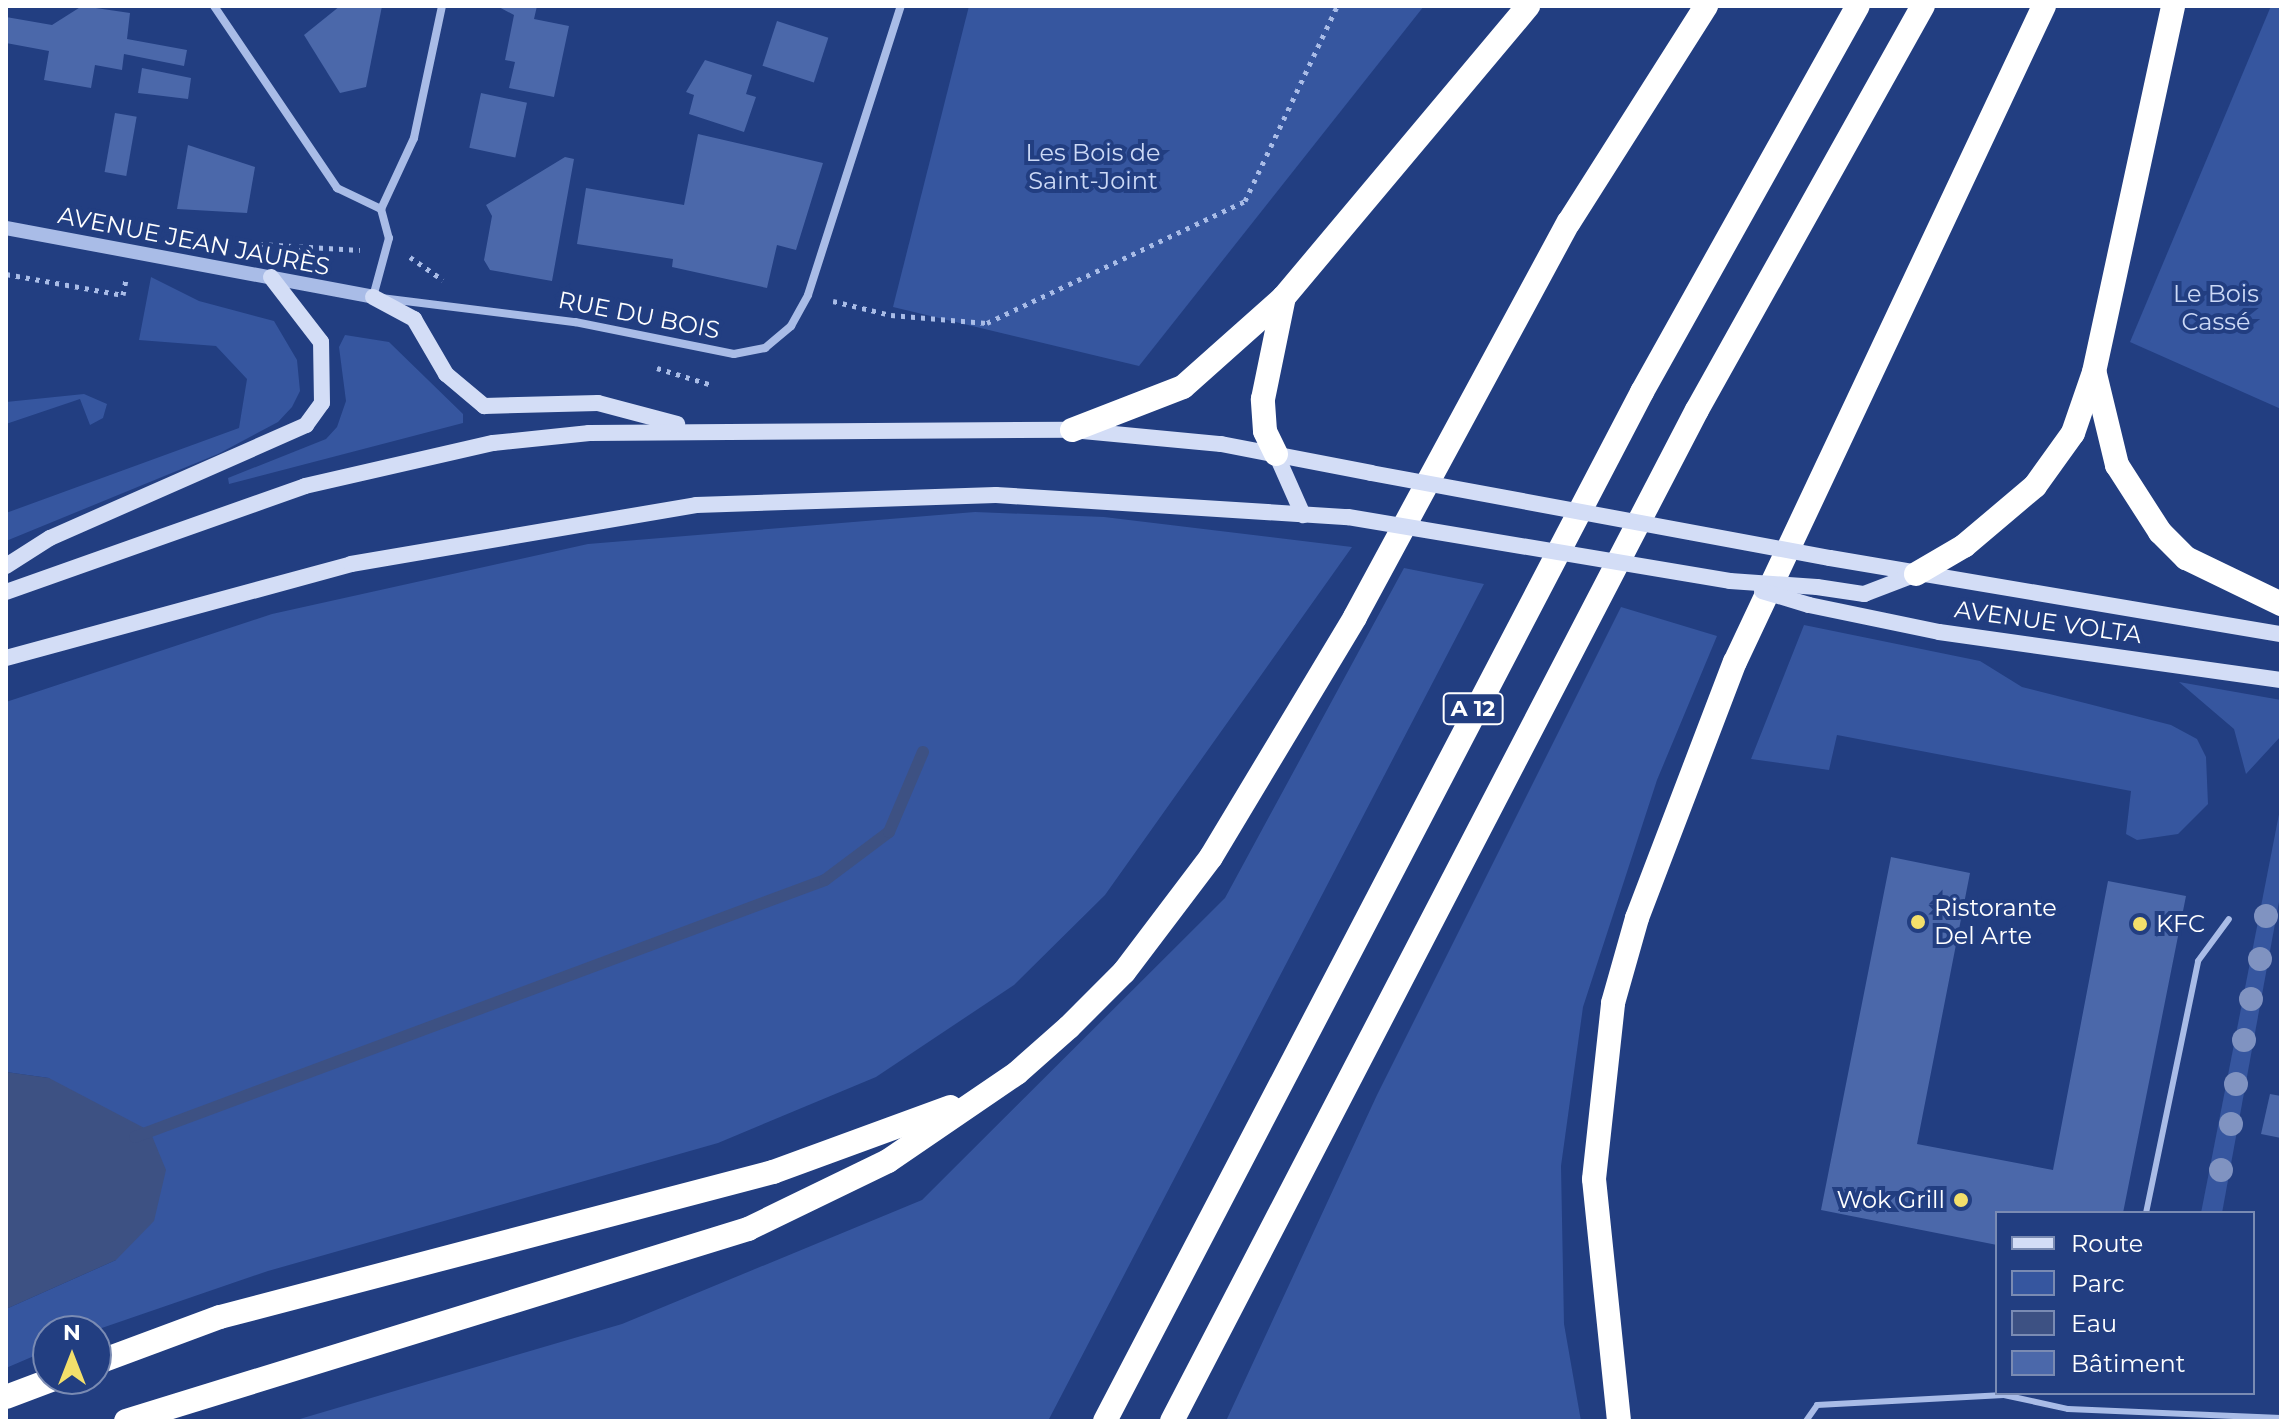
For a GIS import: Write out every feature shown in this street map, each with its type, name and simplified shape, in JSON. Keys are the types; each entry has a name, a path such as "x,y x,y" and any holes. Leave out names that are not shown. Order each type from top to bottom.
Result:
{"highway":[{"path":"1072,430 1183,387 1284,297 1528,6"},
{"path":"126,1421 748,1229 888,1161 1017,1073 1124,972 1211,857 1355,617 1569,222 1706,6"},
{"name":"A 12","path":"1105,1421 1634,405 1858,6"},
{"name":"A 12","path":"1172,1421 1697,410 1923,6"},
{"path":"1619,1421 1594,1179 1613,1003 1637,918 1735,662 2044,6"},
{"path":"1916,574 1964,546 2035,486 2073,433 2094,372 2173,6"},
{"path":"1276,454 1265,431 1263,399 1284,297"},
{"path":"2094,372 2117,465 2160,532 2186,558 2281,604"},
{"path":"112,1357 220,1317 597,1222 863,1144 1017,1073"},
{"path":"6,1397 32,1387"}],"main road":[{"path":"6,566 50,538 306,425 322,403 321,342 271,277"},
{"path":"373,297 414,319 446,374 484,406 598,403 694,429"},
{"path":"6,592 305,486 493,443 694,429"},
{"name":"AVENUE VOLTA","path":"694,429 1072,430 1276,454 1916,574 2281,634"},
{"path":"1276,454 1303,515"},
{"path":"6,658 351,564 619,513 920,494 1117,498 1348,517 1730,581 1817,587 1864,594 1916,574"},
{"name":"AVENUE VOLTA","path":"1730,581 1809,605 2018,645 2281,680"}],"street":[{"path":"214,6 337,188 381,209"},
{"path":"373,297 389,238 381,209 414,138 442,6"},
{"name":"RUE DU BOIS","path":"373,297 575,322 734,354 765,348 791,326 808,295 901,6"},
{"name":"AVENUE JEAN JAURÈS","path":"6,228 373,297"}],"lane":[{"path":"2146,1211 2198,961 2229,919"},
{"path":"1806,1421 1817,1405 2004,1395 2068,1409 2281,1418"}],"path":[{"path":"808,295 891,315 987,323 1245,201 1337,6"}],"green space":[{"name":"Les Bois de Saint-Joint","path":"969,6 1424,6 1139,366 893,307"},
{"name":"Le Bois Cassé","path":"2271,6 2281,6 2281,409 2130,342"},
{"path":"151,277 199,301 274,321 297,360 300,391 292,407 278,422 218,454 6,541 6,513 239,428 247,379 216,346 139,340"},
{"path":"345,335 389,342 463,414 463,423 229,484 228,478 326,439 337,427 346,401 339,347"},
{"path":"84,394 107,404 103,418 90,425 80,399 6,424 6,402"},
{"path":"975,512 1104,517 1352,547 1105,895 1014,985 876,1077 718,1143 268,1271 112,1324 112,1315 32,1315 32,1357 6,1368 6,1309 116,1260 49,1078 6,1072 6,702 272,614 588,544"},
{"path":"1404,568 1484,584 1048,1421 293,1421 622,1324 922,1200 1225,898"},
{"path":"1621,607 1717,636 1657,780 1583,1007 1561,1166 1564,1324 1581,1421 1226,1421 1377,1095"},
{"path":"1804,625 1980,661 2022,687 2171,725 2197,739 2206,757 2208,804 2178,834 2137,840 2126,834 2131,791 1837,735 1829,770 1751,759"},
{"path":"2179,682 2281,700 2281,736 2246,774 2234,729"},
{"path":"2281,804 2281,891 2222,1211 2201,1211"}],"water":[{"path":"6,1072 49,1078 150,1131 166,1170 154,1221 116,1260 6,1309"}],"building":[{"path":"82,6 130,13 127,39 187,50 184,66 124,54 122,70 95,65 91,88 44,80 49,51 6,43 6,17 52,25"},
{"path":"340,6 382,6 366,87 340,93 304,35"},
{"path":"497,6 537,6 534,19 569,26 554,97 509,88 515,62 505,60 514,15"},
{"path":"777,21 828,38 814,82 762,66"},
{"path":"705,60 752,75 746,94 756,97 744,132 689,114 694,95 686,92"},
{"path":"142,68 191,78 188,99 138,93"},
{"path":"481,93 527,103 515,158 469,148"},
{"path":"115,113 137,117 126,176 105,172"},
{"path":"698,134 823,163 796,250 777,245 767,288 672,267 673,259 577,244 586,188 684,205"},
{"path":"188,145 255,167 247,213 177,209"},
{"path":"565,157 574,159 552,281 490,270 484,260 492,216 486,205"},
{"path":"1891,857 1970,873 1917,1144 2053,1170 2108,881 2186,896 2123,1211 1995,1211 1995,1245 1821,1210"},
{"path":"2270,1094 2281,1096 2281,1138 2261,1134"}],"waterway":[{"path":"135,1137 825,880 889,832 923,752"}],"place":[{"name":"Ristorante Del Arte","path":"1918,922"},
{"name":"KFC","path":"2140,924"},
{"name":"Wok Grill","path":"1961,1200"}]}
